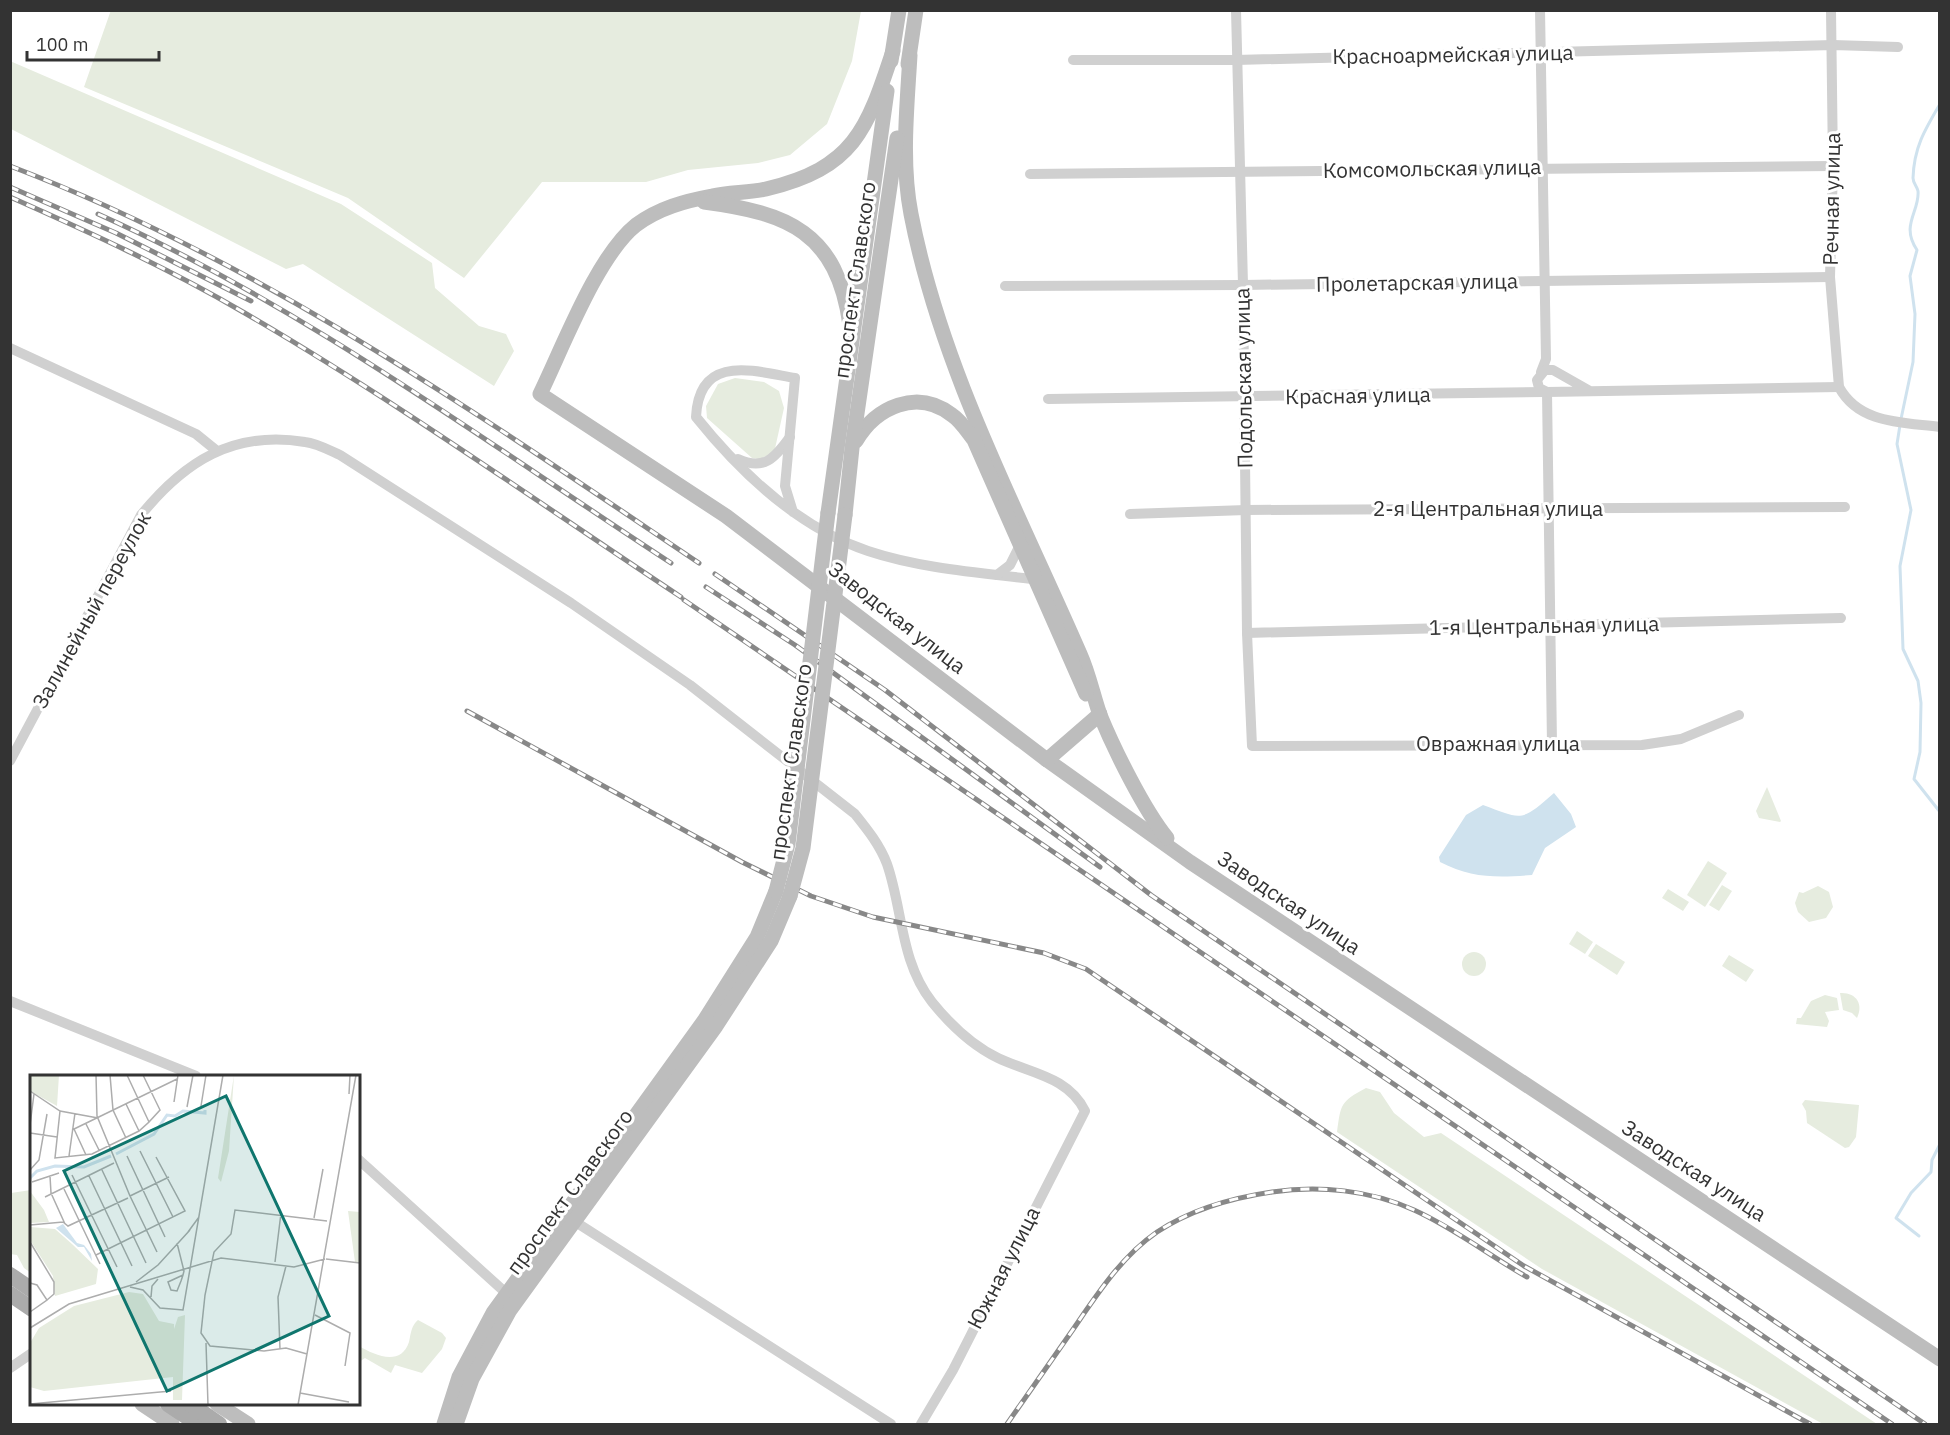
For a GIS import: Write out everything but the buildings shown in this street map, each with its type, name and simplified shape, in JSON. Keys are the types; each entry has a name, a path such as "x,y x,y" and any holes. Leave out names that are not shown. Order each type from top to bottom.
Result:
{"main road":[{"path":"12,1286 30,1288"},
{"path":"12,1286 30,1307"},
{"path":"169,1405 198,1425"},
{"path":"191,1405 219,1425"}],"street":[{"name":"проспект Славского","path":"456,1425 486,1350 510,1310 716,1026 771,941 783,893 828,513 899,10"},
{"name":"проспект Славского","path":"444,1425 464,1366 506,1293 704,1021 783,893 803,848 852,447 916,10"},
{"name":"Подольская улица","path":"1236,10 1251,746"},
{"path":"1540,10 1546,360 1541,372 1545,390 1552,744"},
{"name":"Речная улица","path":"1831,10 1833,166 1830,277 1839,387"},
{"name":"Красноармейская улица","path":"1073,60 1236,60 1833,45 1898,47"},
{"path":"692,200 734,191 765,189 819,170 839,156 859,136 873,112 893,51"},
{"path":"910,55 905,153 911,213 927,279 954,364 1041,580"},
{"name":"Комсомольская улица","path":"1030,174 1240,170 1833,166"},
{"path":"692,200 752,208 776,216 801,230 829,260 838,278 847,303 852,346"},
{"name":"Заводская улица","path":"692,200 667,207 647,218 619,241 601,269 540,394 634,453 774,551 1047,760 1190,862 1940,1359"},
{"name":"Пролетарская улица","path":"1005,286 1830,277"},
{"path":"10,348 196,434 217,451"},
{"path":"1545,390 1560,384 1556,373 1546,360"},
{"path":"793,512 786,486 795,378 735,368 724,371 702,392 697,405 696,417 732,456 793,512 821,530 870,551 997,575 1041,580"},
{"path":"1541,372 1556,373"},
{"name":"Красная улица","path":"1556,373 1590,391"},
{"path":"1839,387 1853,406 1878,418 1940,427"},
{"name":"Красная улица","path":"1048,399 1245,398 1545,390 1839,387"},
{"path":"852,447 864,427 875,416 897,404 916,401 946,410 974,440 1020,545 1082,657 1100,714 1155,822 1172,845 1190,862"},
{"path":"732,456 752,464 764,464 772,460 790,436"},
{"name":"Залинейный переулок","path":"10,761 141,515 164,487 187,468 217,451 253,441 307,442 340,455 571,603 690,686 855,814 875,839 887,864 903,937 916,975 931,1001 975,1044 997,1058 1032,1070 1066,1087 1079,1100 1084,1111"},
{"name":"2-я Центральная улица","path":"1131,514 1246,510 1845,507"},
{"path":"997,575 1010,565 1020,545"},
{"name":"1-я Центральная улица","path":"1247,633 1841,618"},
{"path":"1047,760 1100,714"},
{"name":"Овражная улица","path":"1251,746 1659,744 1693,735 1739,716"},
{"path":"10,1000 191,1075"},
{"name":"Южная улица","path":"921,1425 953,1370 1084,1111"},
{"path":"360,1161 506,1293"},
{"path":"574,1221 891,1425"},
{"path":"12,1286 30,1313"},
{"path":"10,1368 30,1354"},
{"path":"143,1405 172,1425"},
{"path":"218,1405 248,1425"}],"shaded area":[{"path":"111,10 861,11 852,61 827,124 790,155 758,163 688,170 646,182 542,182 464,278 348,198 84,87"},
{"path":"10,61 341,204 432,263 435,288 479,326 506,334 514,351 494,386 303,264 286,269 11,129"},
{"path":"735,378 764,382 779,391 784,408 774,453 759,459 752,458 707,418 706,406 718,384"},
{"path":"1767,787 1780,822 1759,818 1756,811"},
{"path":"1708,861 1727,873 1705,907 1687,895"},
{"path":"1722,885 1732,891 1719,911 1709,905"},
{"path":"1818,886 1829,892 1833,907 1826,918 1809,922 1798,912 1795,903 1799,892 1803,893"},
{"path":"1668,889 1689,902 1683,911 1662,898"},
{"path":"1577,931 1593,942 1585,954 1569,944"},
{"path":"1596,944 1625,962 1617,975 1588,956"},
{"path":"1474,952 1479,953 1485,959 1485,969 1479,975 1474,976 1469,975 1463,969 1462,964 1463,959 1469,953"},
{"path":"1729,955 1754,970 1746,982 1722,966"},
{"path":"1840,993 1846,993 1857,1000 1860,1008 1857,1018 1852,1013 1843,1010"},
{"path":"1825,995 1837,998 1839,1010 1825,1012 1829,1021 1827,1027 1796,1024 1797,1018 1801,1018 1811,1001"},
{"path":"1366,1088 1380,1092 1394,1113 1424,1137 1441,1133 1877,1424 1823,1424 1542,1269 1337,1132 1343,1105"},
{"path":"1805,1100 1859,1105 1856,1137 1849,1147 1845,1148 1807,1123 1806,1111 1802,1104"},
{"path":"30,1190 30,1272 24,1268 17,1255 10,1254 11,1193"},
{"path":"418,1320 442,1333 446,1338 442,1349 422,1373 395,1365 391,1373 365,1358 360,1361 360,1347 387,1357 400,1354 409,1342"}],"water":[{"path":"1554,793 1571,814 1576,827 1545,848 1532,875 1484,876 1462,871 1440,862 1439,857 1466,815 1483,805 1506,814 1521,816 1535,809"}],"waterway":[{"path":"1901,419 1913,362 1915,314 1910,276 1917,250 1912,241 1910,226 1918,198 1918,191 1913,180 1915,158 1921,140 1940,104"},
{"path":"1900,425 1897,444 1911,510 1900,566 1903,649 1918,681 1921,703 1920,752 1914,779 1940,812"},
{"path":"1919,1236 1896,1218 1911,1193 1931,1172 1932,1160 1940,1144"}],"railway":[{"path":"10,166 102,204 192,247 280,294 450,397 699,563"},
{"path":"10,187 116,233 251,301"},
{"path":"10,197 157,266 215,296 299,345 409,415 681,597"},
{"path":"98,214 174,250 320,333 462,423 671,563"},
{"path":"715,574 885,690 1151,895 1925,1424"},
{"path":"706,587 795,645 1100,867"},
{"path":"684,600 1892,1424"},
{"path":"467,711 742,862 811,896 873,917 1044,953 1086,969 1524,1266 1810,1424"},
{"path":"1007,1424 1102,1289 1133,1252 1170,1224 1227,1201 1272,1192 1308,1189 1344,1191 1380,1198 1429,1217 1527,1277"}]}
